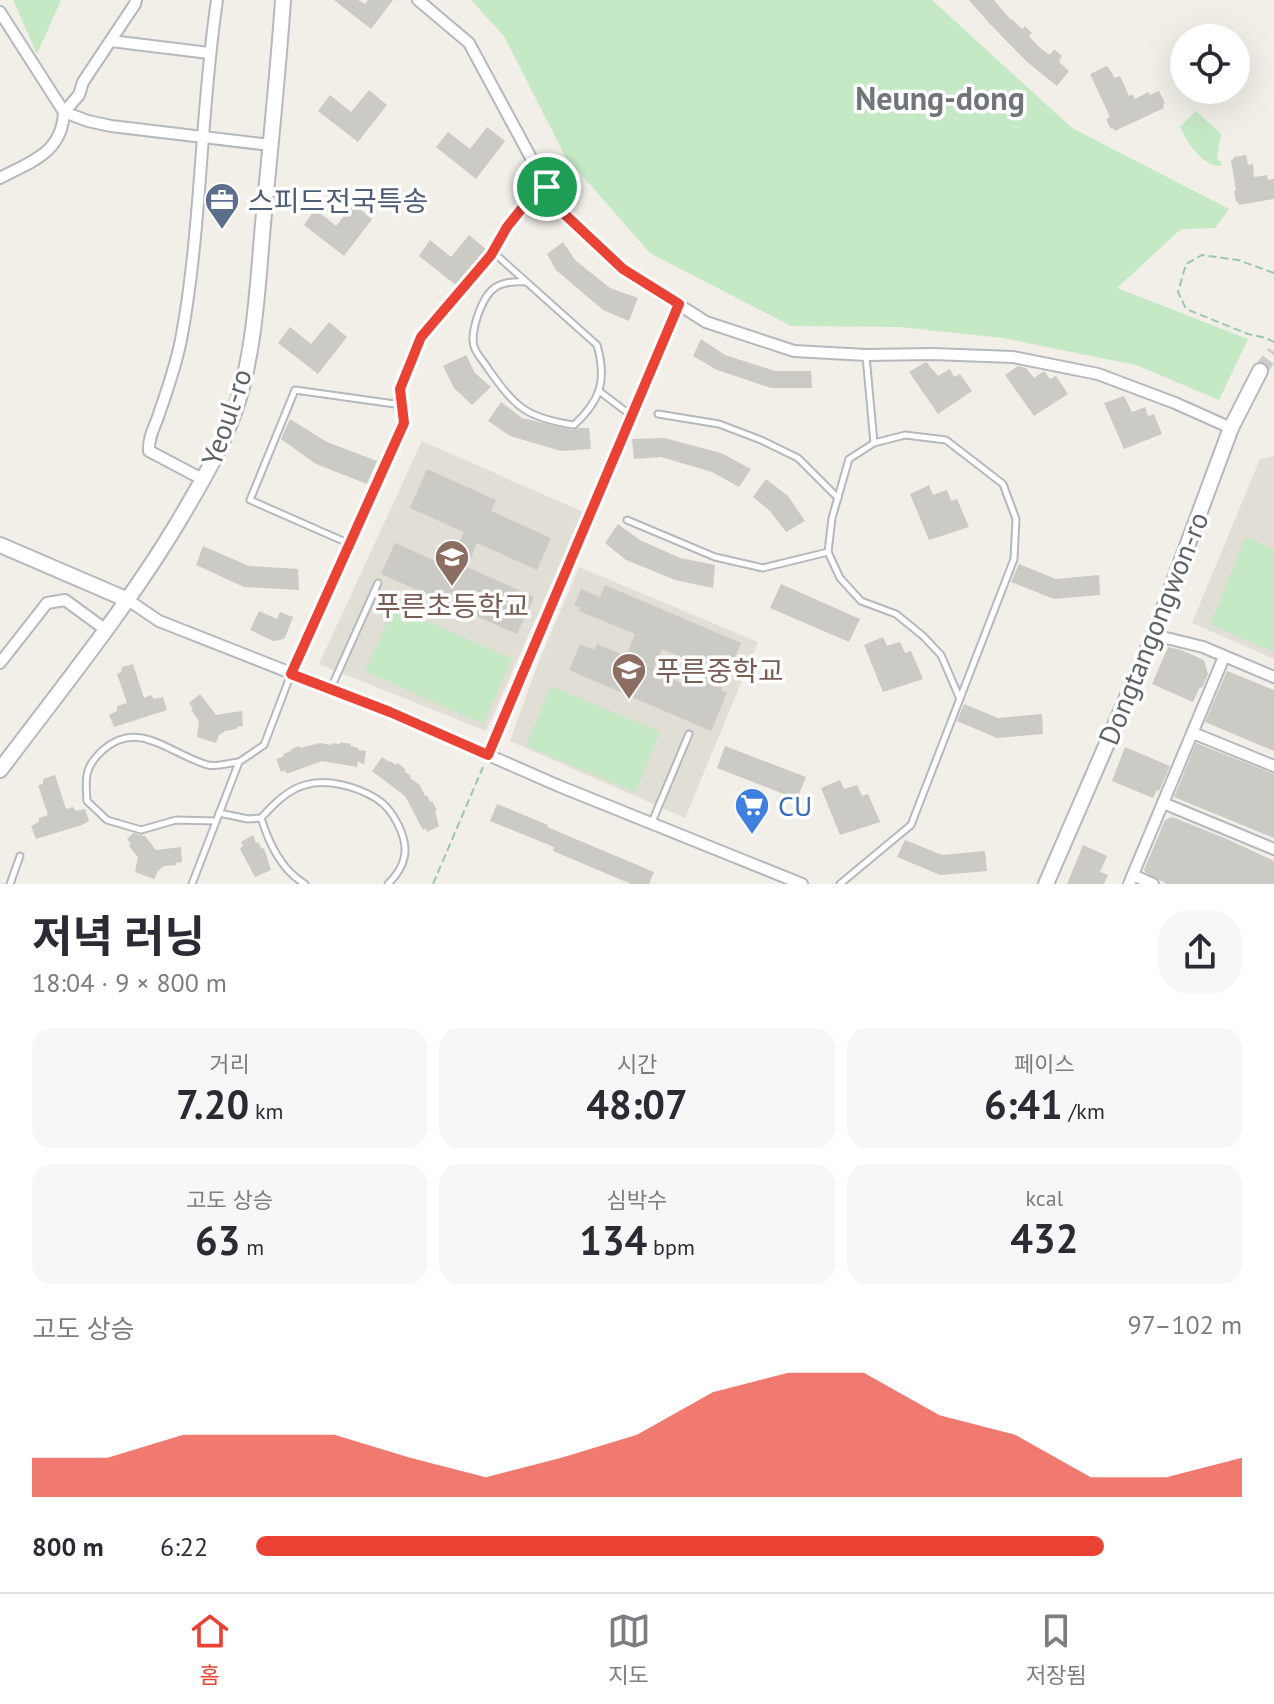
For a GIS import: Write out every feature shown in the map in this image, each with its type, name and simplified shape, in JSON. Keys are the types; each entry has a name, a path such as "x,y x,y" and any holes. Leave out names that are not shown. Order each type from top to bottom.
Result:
{"street":[{"path":"64,112 79,95 83,82 136,0"},
{"path":"204,480 149,451 148,440 168,387 180,342 191,269 209,53 217,0"},
{"name":"Yeoul-ro","path":"0,770 128,600 204,480 237,403 246,367 259,273 283,0"},
{"path":"418,0 469,43 558,208 623,269 706,322 794,351 1013,357 1084,371 1175,403 1231,428"},
{"path":"0,12 64,112 63,129 46,153 0,178"},
{"path":"111,41 209,53"},
{"path":"64,112 111,126 270,145"},
{"name":"Dongtangongwon-ro","path":"1046,884 1154,635 1231,428 1260,371"},
{"path":"0,545 128,600 159,621 390,712 802,884"},
{"path":"0,663 47,603 65,600 106,630"},
{"path":"1154,635 1203,647 1274,677"},
{"path":"1153,884 1131,880 1224,657"},
{"path":"1193,733 1274,766"},
{"path":"1163,803 1274,849"}],"lane":[{"path":"216,821 176,820 141,830 107,820 87,801 85,781 91,761 109,744 127,736 154,740 181,756 212,766 239,762 264,745 291,674 404,423 400,389 421,337 493,252 523,207 547,187"},
{"path":"493,252 597,345 603,366 599,391 587,413 574,425 547,421 518,406 474,348 473,334 486,298 495,287 526,282"},
{"path":"866,355 874,443"},
{"path":"350,544 250,500 295,390 402,405"},
{"path":"599,391 632,416"},
{"path":"658,414 719,424 761,440 798,458 838,498"},
{"path":"840,884 911,825 960,699 1014,559 1016,519 1003,484 946,440 905,435 874,443 849,459 832,518 828,552 840,578 861,601 896,614 941,655 960,699"},
{"path":"627,520 715,557 763,568 828,552"},
{"path":"330,689 378,583"},
{"path":"652,823 689,734"},
{"path":"192,884 239,762"},
{"path":"219,813 248,819 261,818 280,797 305,785 330,783 354,789 379,800 393,816 404,840 405,857 388,884"},
{"path":"261,818 277,858 305,884"},
{"path":"10,884 20,856"}],"path":[{"path":"1274,273 1238,260 1202,255 1186,264 1178,292 1186,309 1274,342"},
{"path":"433,884 679,304"}],"shaded area":[{"name":"푸른초등학교","path":"422,441 583,512 486,731 319,664"},
{"path":"1274,456 1274,659 1192,623 1260,459"},
{"name":"푸른중학교","path":"579,567 758,642 685,818 510,741 539,661"}],"green space":[{"path":"13,0 61,0 37,54"},
{"path":"471,0 932,0 1072,128 1229,209 1215,228 1181,229 1117,288 1248,339 1219,400 1136,365 1003,338 900,327 791,326 650,253 565,156 504,36"},
{"path":"1196,111 1221,134 1217,158 1222,166 1215,166 1202,158 1180,127"},
{"path":"1246,537 1274,549 1274,652 1210,624"},
{"path":"394,607 512,659 483,724 365,671"},
{"path":"551,686 660,732 635,792 526,746"}],"building":[{"path":"334,0 358,0 365,4 368,0 393,0 371,29"},
{"path":"969,0 994,0 1011,20 1032,33 1029,36 1039,47 1048,54 1054,49 1062,56 1059,61 1069,71 1057,86 1027,62"},
{"path":"1107,66 1115,78 1120,76 1129,96 1132,94 1135,99 1148,92 1150,95 1159,91 1164,108 1115,131 1111,129 1106,119 1110,117 1090,74"},
{"path":"369,90 387,105 358,142 318,111 330,95 351,112"},
{"path":"487,127 505,141 476,179 436,147 448,132 470,149"},
{"path":"1246,155 1248,165 1253,164 1254,177 1267,175 1268,180 1274,179 1274,199 1239,205 1236,202 1231,160"},
{"path":"354,204 372,219 344,256 304,225 315,209 336,226"},
{"path":"469,235 487,250 457,286 419,256 430,240 451,257"},
{"path":"563,242 575,260 610,288 638,298 629,321 603,310 556,270 547,254"},
{"path":"329,322 347,337 318,374 278,343 290,327 311,344"},
{"path":"701,339 725,355 775,371 811,371 812,388 771,388 717,370 693,356"},
{"path":"466,355 475,373 491,387 472,405 454,388 443,366"},
{"path":"926,362 938,376 950,369 954,377 960,374 972,391 938,414 909,372"},
{"path":"1018,366 1026,368 1034,378 1044,371 1050,379 1056,376 1068,394 1034,416 1005,375"},
{"path":"1124,396 1132,412 1145,407 1148,416 1154,414 1162,434 1124,449 1104,403"},
{"path":"501,402 522,418 573,430 589,428 591,449 561,451 510,436 488,421"},
{"path":"290,419 327,442 377,461 367,484 316,464 281,439"},
{"path":"664,438 721,453 751,469 739,487 712,472 661,457 634,459 632,439"},
{"path":"427,469 496,500 491,511 551,538 537,570 477,543 467,567 534,597 517,634 381,574 395,543 449,567 464,532 410,508"},
{"path":"766,479 788,496 805,521 786,532 770,511 753,497"},
{"path":"929,485 933,495 947,490 951,501 957,499 969,527 929,540 910,494"},
{"path":"618,524 640,540 680,558 715,565 713,588 675,580 626,560 605,543"},
{"path":"203,546 249,566 298,569 299,590 244,587 196,565"},
{"path":"1019,564 1056,579 1099,575 1100,595 1054,599 1011,582"},
{"path":"781,584 860,619 849,642 770,608"},
{"path":"605,585 741,643 721,690 727,693 711,731 569,670 580,644 594,650 597,644 626,656 635,634 579,611 580,607 574,605 581,589 600,597","holes":["662,649 692,662 682,683 653,671"]},
{"path":"259,611 277,619 280,612 293,617 285,638 273,641 250,630"},
{"path":"883,637 887,646 900,642 905,653 911,651 923,679 883,692 864,645"},
{"path":"1168,647 1204,660 1208,674 1193,702 1152,684"},
{"path":"133,664 144,698 151,695 154,699 163,697 167,710 114,727 109,715 117,711 117,706 127,703 117,674 122,667"},
{"path":"1227,671 1274,690 1274,751 1205,722"},
{"path":"200,694 216,715 242,711 243,726 225,731 216,743 197,737 199,721 189,703"},
{"path":"964,704 998,718 1042,714 1043,734 997,738 957,721"},
{"path":"341,742 366,751 364,765 358,761 357,767 322,761 286,773 285,770 281,772 276,759 299,746"},
{"path":"1196,743 1274,774 1274,838 1174,797"},
{"path":"725,746 806,777 797,799 717,768"},
{"path":"1125,747 1170,766 1153,798 1112,781"},
{"path":"382,757 396,765 398,763 420,785 437,810 439,826 427,832 426,828 423,830 405,796 372,771"},
{"path":"55,775 66,809 85,809 89,821 36,839 31,826 48,815 38,785 43,784 43,779"},
{"path":"840,780 844,789 857,785 862,796 868,794 880,822 840,835 821,788"},
{"path":"497,804 654,872 649,884 631,884 490,821"},
{"path":"1172,817 1274,861 1274,884 1167,884 1145,872 1165,820"},
{"path":"133,833 145,836 156,850 181,847 182,862 164,866 154,879 135,872 138,857 127,839"},
{"path":"253,835 256,843 264,848 271,870 255,877 240,849 243,845 241,842"},
{"path":"905,840 942,855 985,851 987,871 940,875 897,857"},
{"path":"1083,845 1107,856 1100,872 1108,875 1104,884 1067,884"}],"tunnel":[{"path":"1260,371 1274,352"}],"place":[{"name":"스피드전국특송","path":"222,231"},
{"name":"푸른초등학교","path":"452,588"},
{"name":"푸른중학교","path":"629,701"},
{"name":"CU","path":"752,836"}],"district":[{"name":"Neung-dong","path":"940,98"}],"route":[{"path":"547,187 558,208 623,269 679,304 488,755 390,712 291,674 404,423 400,389 421,337 491,255 523,207 547,187"}]}
